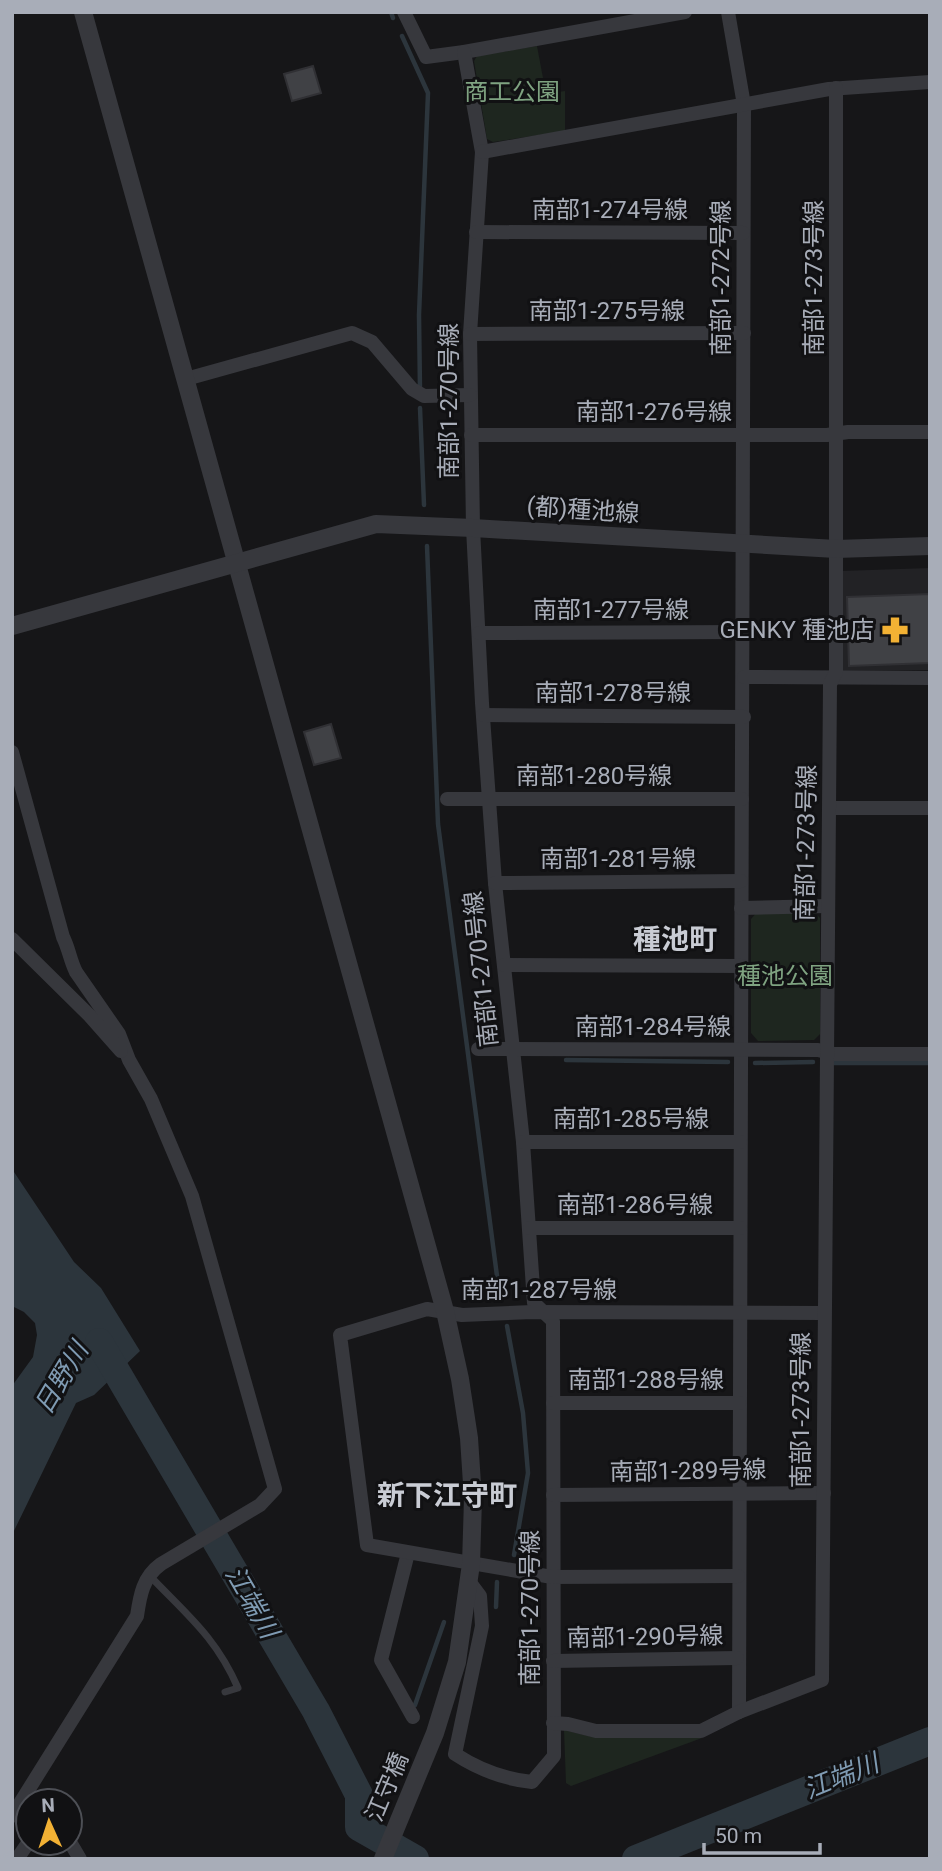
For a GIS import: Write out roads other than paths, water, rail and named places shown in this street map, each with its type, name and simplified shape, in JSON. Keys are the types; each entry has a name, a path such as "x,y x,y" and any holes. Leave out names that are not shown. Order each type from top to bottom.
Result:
{"street":[{"name":"江守橋","path":"83,12 445,1311 460,1379 469,1438 473,1499 470,1572 457,1662 435,1734 383,1859"},
{"path":"404,12 426,57 685,12"},
{"path":"587,12 590,29"},
{"name":"南部1-272号線","path":"729,12 744,105 744,717 737,1658 739,1712"},
{"name":"南部1-270号線","path":"464,52 482,152 470,334 470,395 473,527 487,799 523,1142 534,1303 553,1321 554,1756 532,1782 512,1780 454,1754 482,1626 480,1596 470,1572"},
{"path":"482,152 836,88 930,82"},
{"name":"南部1-273号線","path":"553,1723 596,1731 701,1731 739,1712 822,1680 830,678 836,672 836,88"},
{"name":"南部1-274号線","path":"476,233 743,233"},
{"path":"186,379 352,333 372,342 412,389 424,397 470,395"},
{"name":"南部1-275号線","path":"470,334 744,333"},
{"name":"南部1-276号線","path":"471,435 930,432"},
{"name":"(都)種池線","path":"12,626 376,524 473,527 836,549 930,547"},
{"name":"南部1-277号線","path":"479,634 744,632"},
{"path":"744,677 930,678"},
{"name":"南部1-278号線","path":"483,715 744,717"},
{"path":"12,752 70,960 119,1034 129,1060 151,1099 192,1196 275,1489 260,1505 149,1574 140,1597 137,1616 12,1816"},
{"name":"南部1-280号線","path":"447,799 742,799"},
{"path":"829,808 930,808"},
{"name":"南部1-281号線","path":"495,883 741,881"},
{"path":"741,908 828,906"},
{"path":"12,939 90,1016 129,1060"},
{"path":"504,965 741,966"},
{"name":"南部1-284号線","path":"478,1049 930,1054"},
{"name":"南部1-285号線","path":"523,1142 740,1142"},
{"name":"南部1-286号線","path":"530,1228 740,1228"},
{"name":"南部1-287号線","path":"738,1576 552,1577 470,1572 408,1553 367,1545 340,1335 427,1309 462,1315 545,1312 824,1313"},
{"name":"南部1-288号線","path":"553,1404 739,1403"},
{"name":"南部1-289号線","path":"553,1495 824,1493"},
{"path":"408,1553 381,1660 413,1717"},
{"name":"南部1-290号線","path":"553,1661 737,1658"}],"lane":[{"path":"149,1574 206,1633 227,1662 238,1688 225,1692"}],"water":[{"name":"日野川","path":"12,1169 74,1262 101,1288 140,1351 94,1395 76,1403 12,1535 12,1386 33,1357 37,1335 35,1323 24,1312 12,1306"}],"waterway":[{"path":"391,12 393,18"},
{"path":"402,36 428,93 419,315 420,390"},
{"path":"420,408 424,505"},
{"path":"427,546 438,824 500,1299"},
{"path":"566,1060 728,1062"},
{"path":"755,1063 813,1062"},
{"path":"834,1063 930,1063"},
{"path":"507,1326 523,1413 528,1473 514,1555"},
{"name":"江端川","path":"99,1342 316,1711 359,1795 359,1827 415,1859"},
{"path":"496,1607 497,1582"},
{"path":"415,1705 444,1622"},
{"name":"江端川","path":"636,1859 930,1741"}],"place":[{"name":"GENKY 種池店","path":"895,630"}],"district":[{"name":"種池町","path":"675,939"},
{"name":"新下江守町","path":"447,1495"}],"park label":[{"name":"商工公園","path":"512,92"},
{"name":"種池公園","path":"785,976"}]}
